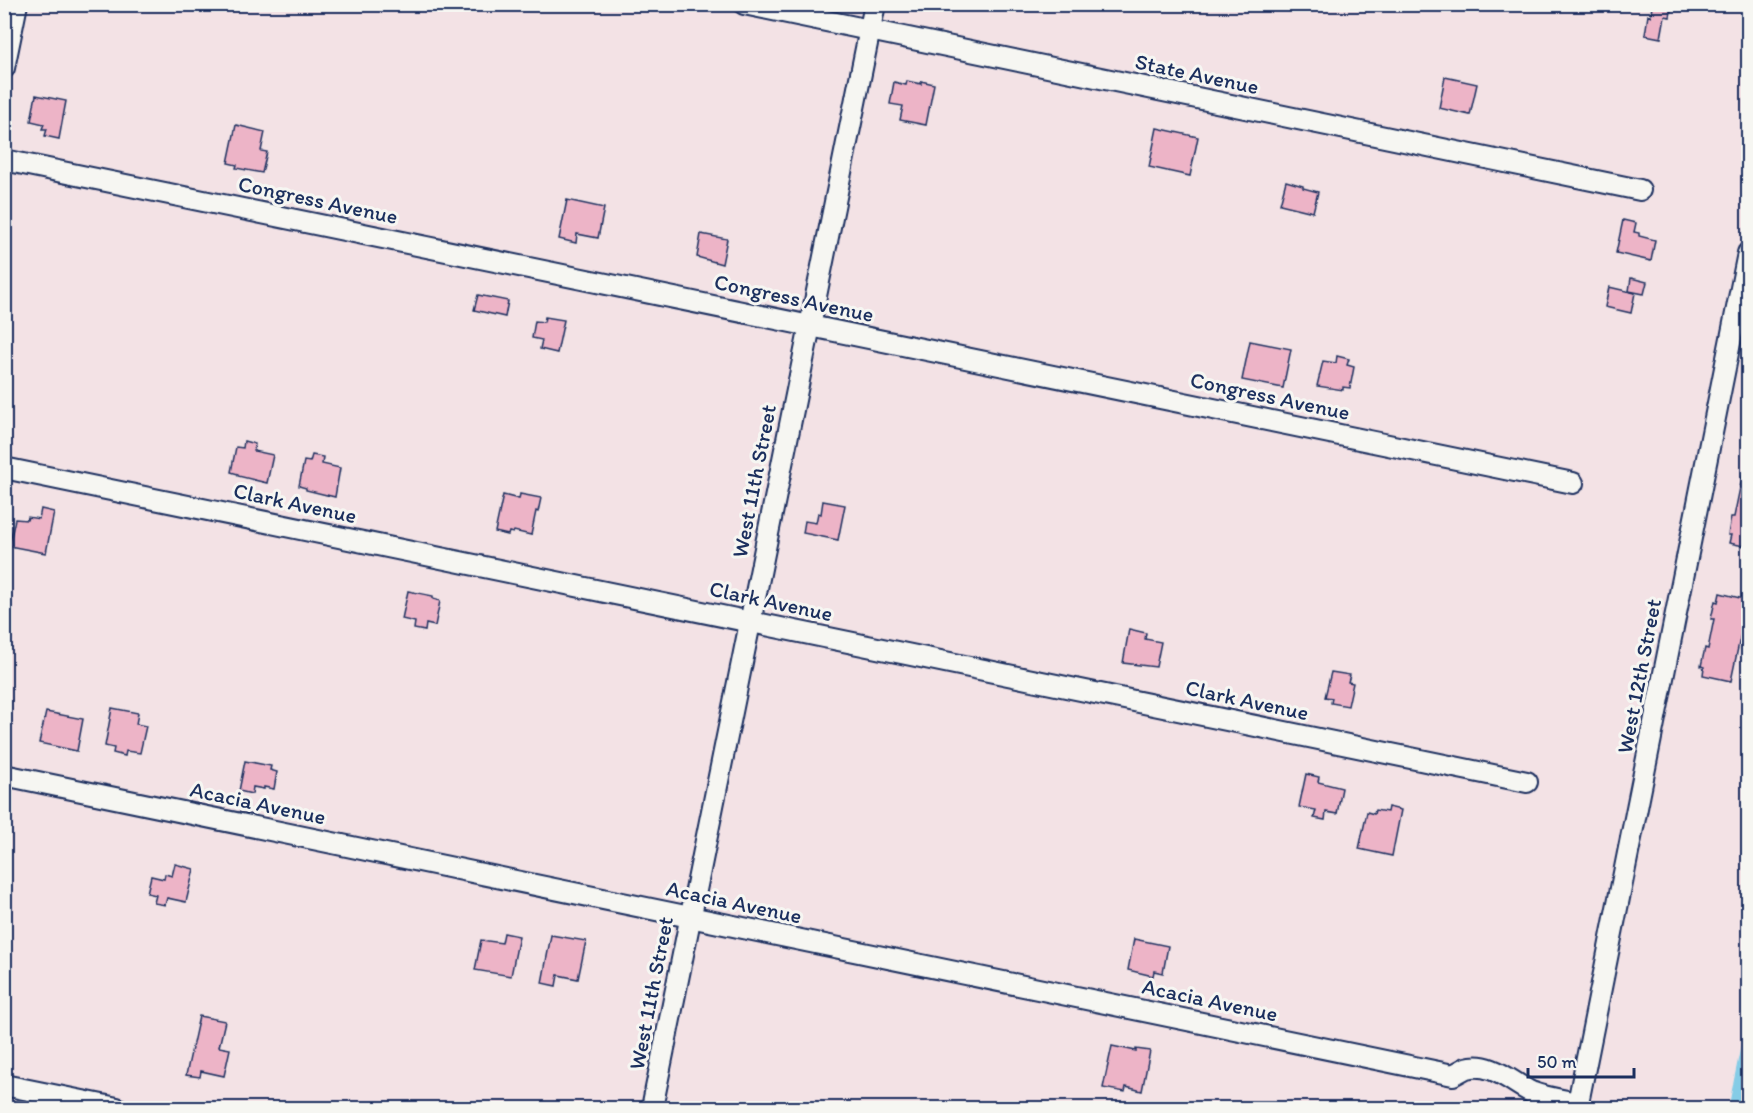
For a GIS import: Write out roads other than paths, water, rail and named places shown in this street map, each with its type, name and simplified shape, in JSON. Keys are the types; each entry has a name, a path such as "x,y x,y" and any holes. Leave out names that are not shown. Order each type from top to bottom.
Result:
{"street":[{"path":"4,68 17,4"},
{"name":"State Avenue","path":"744,4 1640,190"},
{"name":"West 11th Street","path":"652,1108 875,4"},
{"name":"Congress Avenue","path":"4,160 1573,483"},
{"name":"West 12th Street","path":"1577,1106 1749,253"},
{"name":"Clark Avenue","path":"4,468 1527,782"},
{"name":"Acacia Avenue","path":"4,775 1453,1075 1466,1068 1486,1068 1510,1078 1530,1091 1577,1106"},
{"path":"4,1085 117,1108"}],"waterway":[{"path":"1736,1108 1748,1048"}]}
